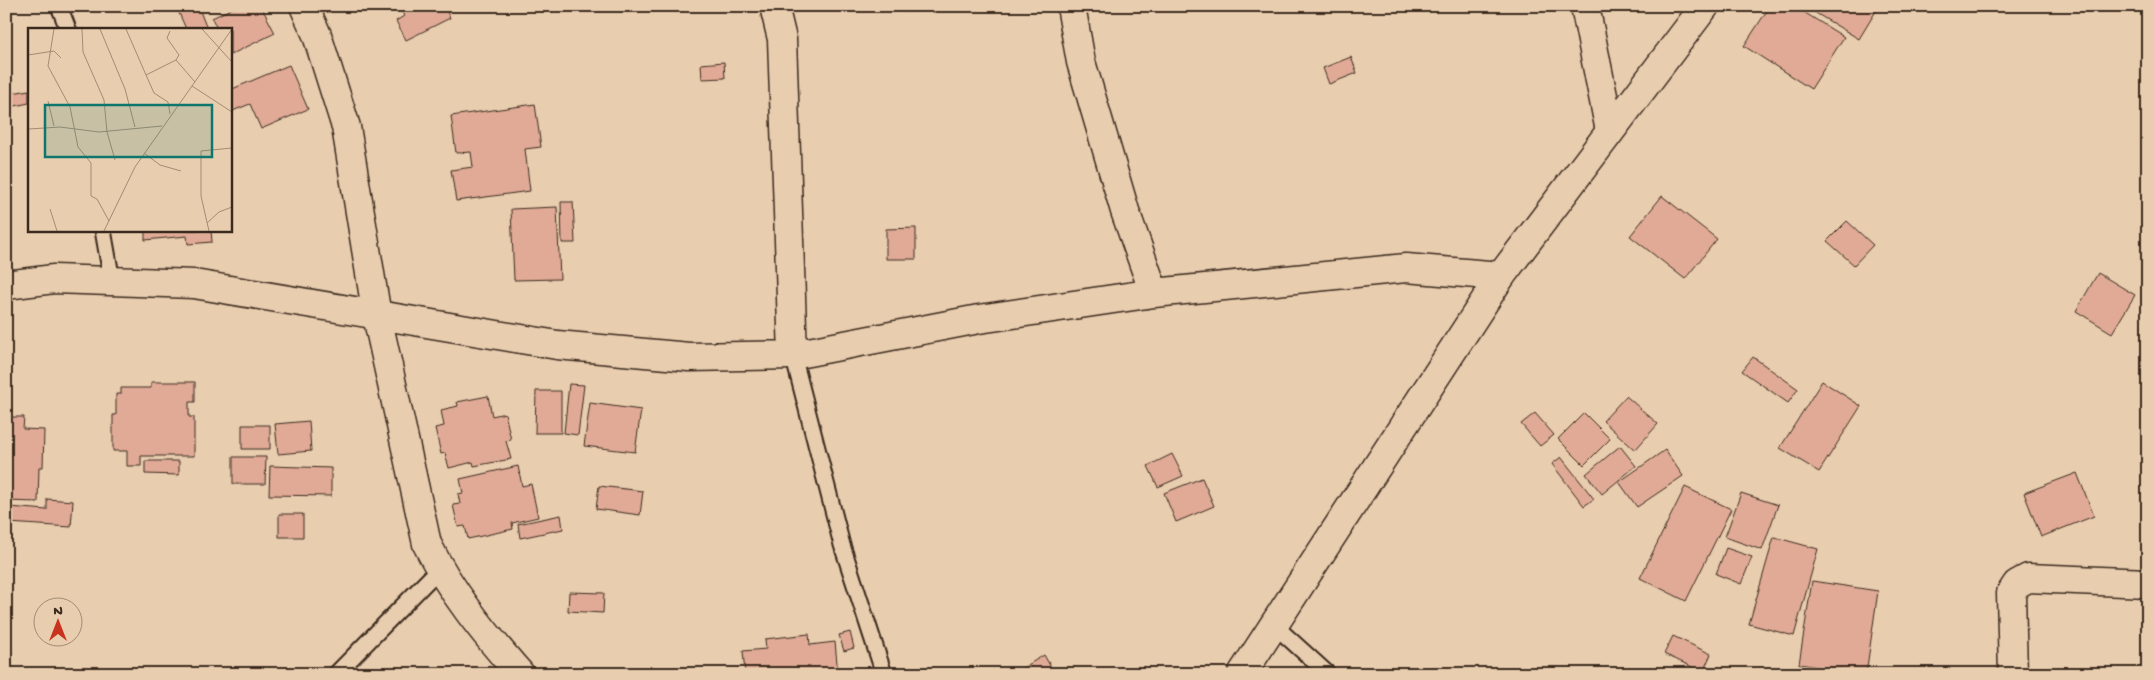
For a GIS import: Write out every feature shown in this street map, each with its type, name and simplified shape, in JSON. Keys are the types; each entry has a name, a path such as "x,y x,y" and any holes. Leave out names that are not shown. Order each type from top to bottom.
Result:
{"street":[{"path":"304,6 318,35 346,127 377,316 426,544 439,568 501,652 520,674"},
{"path":"774,6 782,39 793,355"},
{"path":"1071,6 1081,62 1125,211 1154,293"},
{"path":"1585,6 1610,132"},
{"path":"1242,674 1501,276 1705,6"},
{"path":"6,285 54,279 194,284 557,345 689,357 793,355 979,319 1154,293 1406,268 1501,276"},
{"path":"2013,674 2011,593 2017,584 2028,578 2148,583"}],"lane":[{"path":"59,6 68,28"},
{"path":"103,231 112,281"},
{"path":"793,355 842,545 884,674"},
{"path":"336,674 439,568"},
{"path":"1274,625 1328,674"}],"building":[{"path":"176,6 198,6 207,28 186,28"},
{"path":"237,6 261,6 275,33 231,55 231,28 217,28 212,18"},
{"path":"399,6 444,6 450,18 406,40 396,21 404,16"},
{"path":"905,6 928,6 907,12"},
{"path":"1770,6 1794,6 1844,37 1811,89 1744,46"},
{"path":"1804,6 1879,6 1859,39"},
{"path":"1351,57 1357,73 1329,84 1323,68"},
{"path":"724,62 725,78 702,79 701,64"},
{"path":"289,65 308,109 261,129 250,104 231,112 231,90"},
{"path":"28,90 28,103 10,107 7,94"},
{"path":"535,104 541,147 525,149 530,191 456,201 451,170 473,167 471,152 456,153 451,116"},
{"path":"1662,196 1717,239 1685,279 1630,236"},
{"path":"561,202 573,202 575,243 562,243"},
{"path":"557,207 560,279 514,280 511,209"},
{"path":"1847,221 1873,245 1854,265 1827,241"},
{"path":"916,228 916,259 886,259 886,229"},
{"path":"145,231 211,231 212,242 188,244 187,236 145,240"},
{"path":"2098,273 2135,295 2112,333 2076,311"},
{"path":"1753,357 1798,389 1788,403 1742,371"},
{"path":"1822,381 1861,406 1819,472 1780,448"},
{"path":"151,382 195,382 195,402 189,402 189,417 194,417 194,456 141,456 141,466 127,466 127,451 113,451 113,415 116,415 116,394 121,394 121,388 151,388"},
{"path":"569,384 584,385 578,435 564,433"},
{"path":"536,391 561,391 561,433 535,433"},
{"path":"488,396 492,416 505,413 511,440 506,441 511,459 474,466 473,462 449,468 445,453 441,454 435,428 444,426 441,410 458,406 457,402"},
{"path":"1626,396 1658,424 1635,450 1603,421"},
{"path":"590,403 641,410 635,452 584,446"},
{"path":"1535,413 1554,435 1540,446 1521,424"},
{"path":"1584,413 1610,439 1584,465 1558,439"},
{"path":"6,417 24,417 23,429 44,430 43,467 39,467 38,502 6,501"},
{"path":"309,421 311,451 278,454 275,424"},
{"path":"242,425 270,425 270,449 242,449"},
{"path":"1620,446 1636,466 1602,494 1586,474"},
{"path":"1665,450 1683,476 1637,507 1619,482"},
{"path":"1172,454 1183,476 1158,487 1148,466"},
{"path":"233,457 266,457 265,484 233,484"},
{"path":"1561,457 1594,499 1584,506 1552,464"},
{"path":"145,461 179,461 179,475 145,474"},
{"path":"270,466 331,468 331,496 269,495"},
{"path":"518,466 522,486 531,484 538,517 512,523 513,529 468,539 465,526 458,527 453,505 460,504 458,494 463,493 460,479"},
{"path":"2077,473 2094,516 2041,537 2024,493"},
{"path":"1202,478 1214,506 1176,522 1164,493"},
{"path":"599,486 643,491 640,515 596,509"},
{"path":"1685,487 1731,509 1686,601 1640,578"},
{"path":"1741,493 1778,505 1762,550 1725,537"},
{"path":"47,499 73,501 71,527 8,523 9,507 47,510"},
{"path":"279,514 303,514 303,537 279,537"},
{"path":"561,515 563,529 520,538 518,524"},
{"path":"1774,537 1818,549 1794,636 1749,624"},
{"path":"1726,548 1752,557 1741,584 1716,574"},
{"path":"1812,581 1878,591 1866,674 1799,664"},
{"path":"569,592 604,593 603,613 568,611"},
{"path":"850,632 854,648 844,651 839,635"},
{"path":"809,634 810,645 835,642 838,674 745,674 743,651 766,649 765,639"},
{"path":"1673,636 1711,654 1703,672 1664,654"},
{"path":"1044,655 1052,669 1045,674 1013,674"}]}
